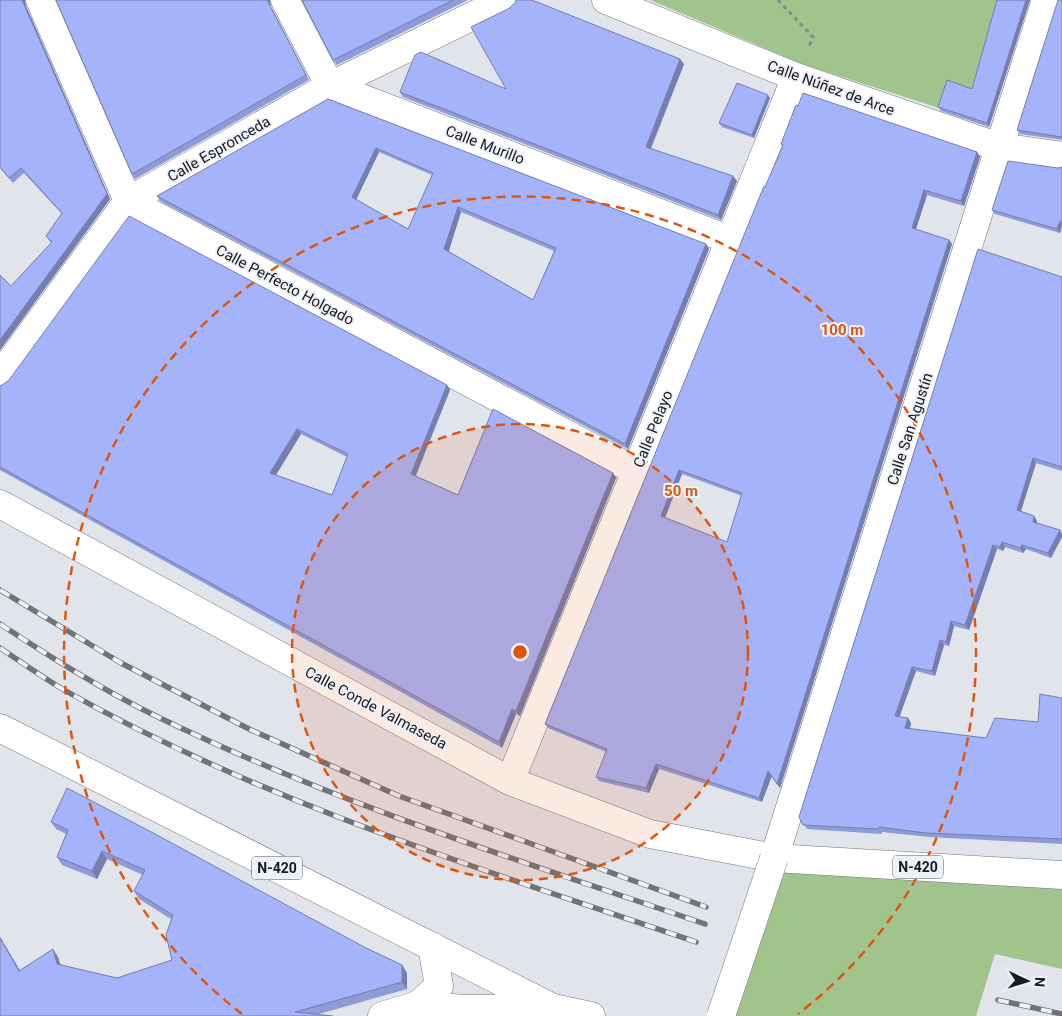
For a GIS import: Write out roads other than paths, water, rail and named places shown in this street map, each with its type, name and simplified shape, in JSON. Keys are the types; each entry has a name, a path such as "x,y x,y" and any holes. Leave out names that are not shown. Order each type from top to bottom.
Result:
{"main road":[{"path":"40,0 128,201"},
{"path":"285,0 330,86"},
{"name":"Calle Espronceda","path":"0,376 128,201 330,86 505,0"},
{"name":"Calle Núñez de Arce","path":"606,0 796,78 1000,147 1062,156"},
{"name":"Calle San Agustín","path":"721,1016 774,858 1046,0"},
{"name":"Calle Pelayo","path":"510,781 796,78"},
{"name":"Calle Murillo","path":"330,86 730,240"},
{"name":"Calle Perfecto Holgado","path":"128,201 636,471"},
{"name":"Calle Conde Valmaseda","path":"0,504 510,781 650,834 774,858"},
{"name":"N-420","path":"0,728 553,1008 591,1016"},
{"name":"N-420","path":"774,858 1062,875"},
{"path":"382,1016 418,1005 439,986 432,946"},
{"path":"418,1005 463,1013 553,1008"}],"railway":[{"path":"0,590 121,663 251,730 399,796 706,907"},
{"path":"0,624 78,674 119,697 226,749 361,804 429,829 705,924"},
{"path":"0,648 64,690 139,730 295,800 454,860 696,942"},
{"path":"998,1000 1062,1014"}]}
